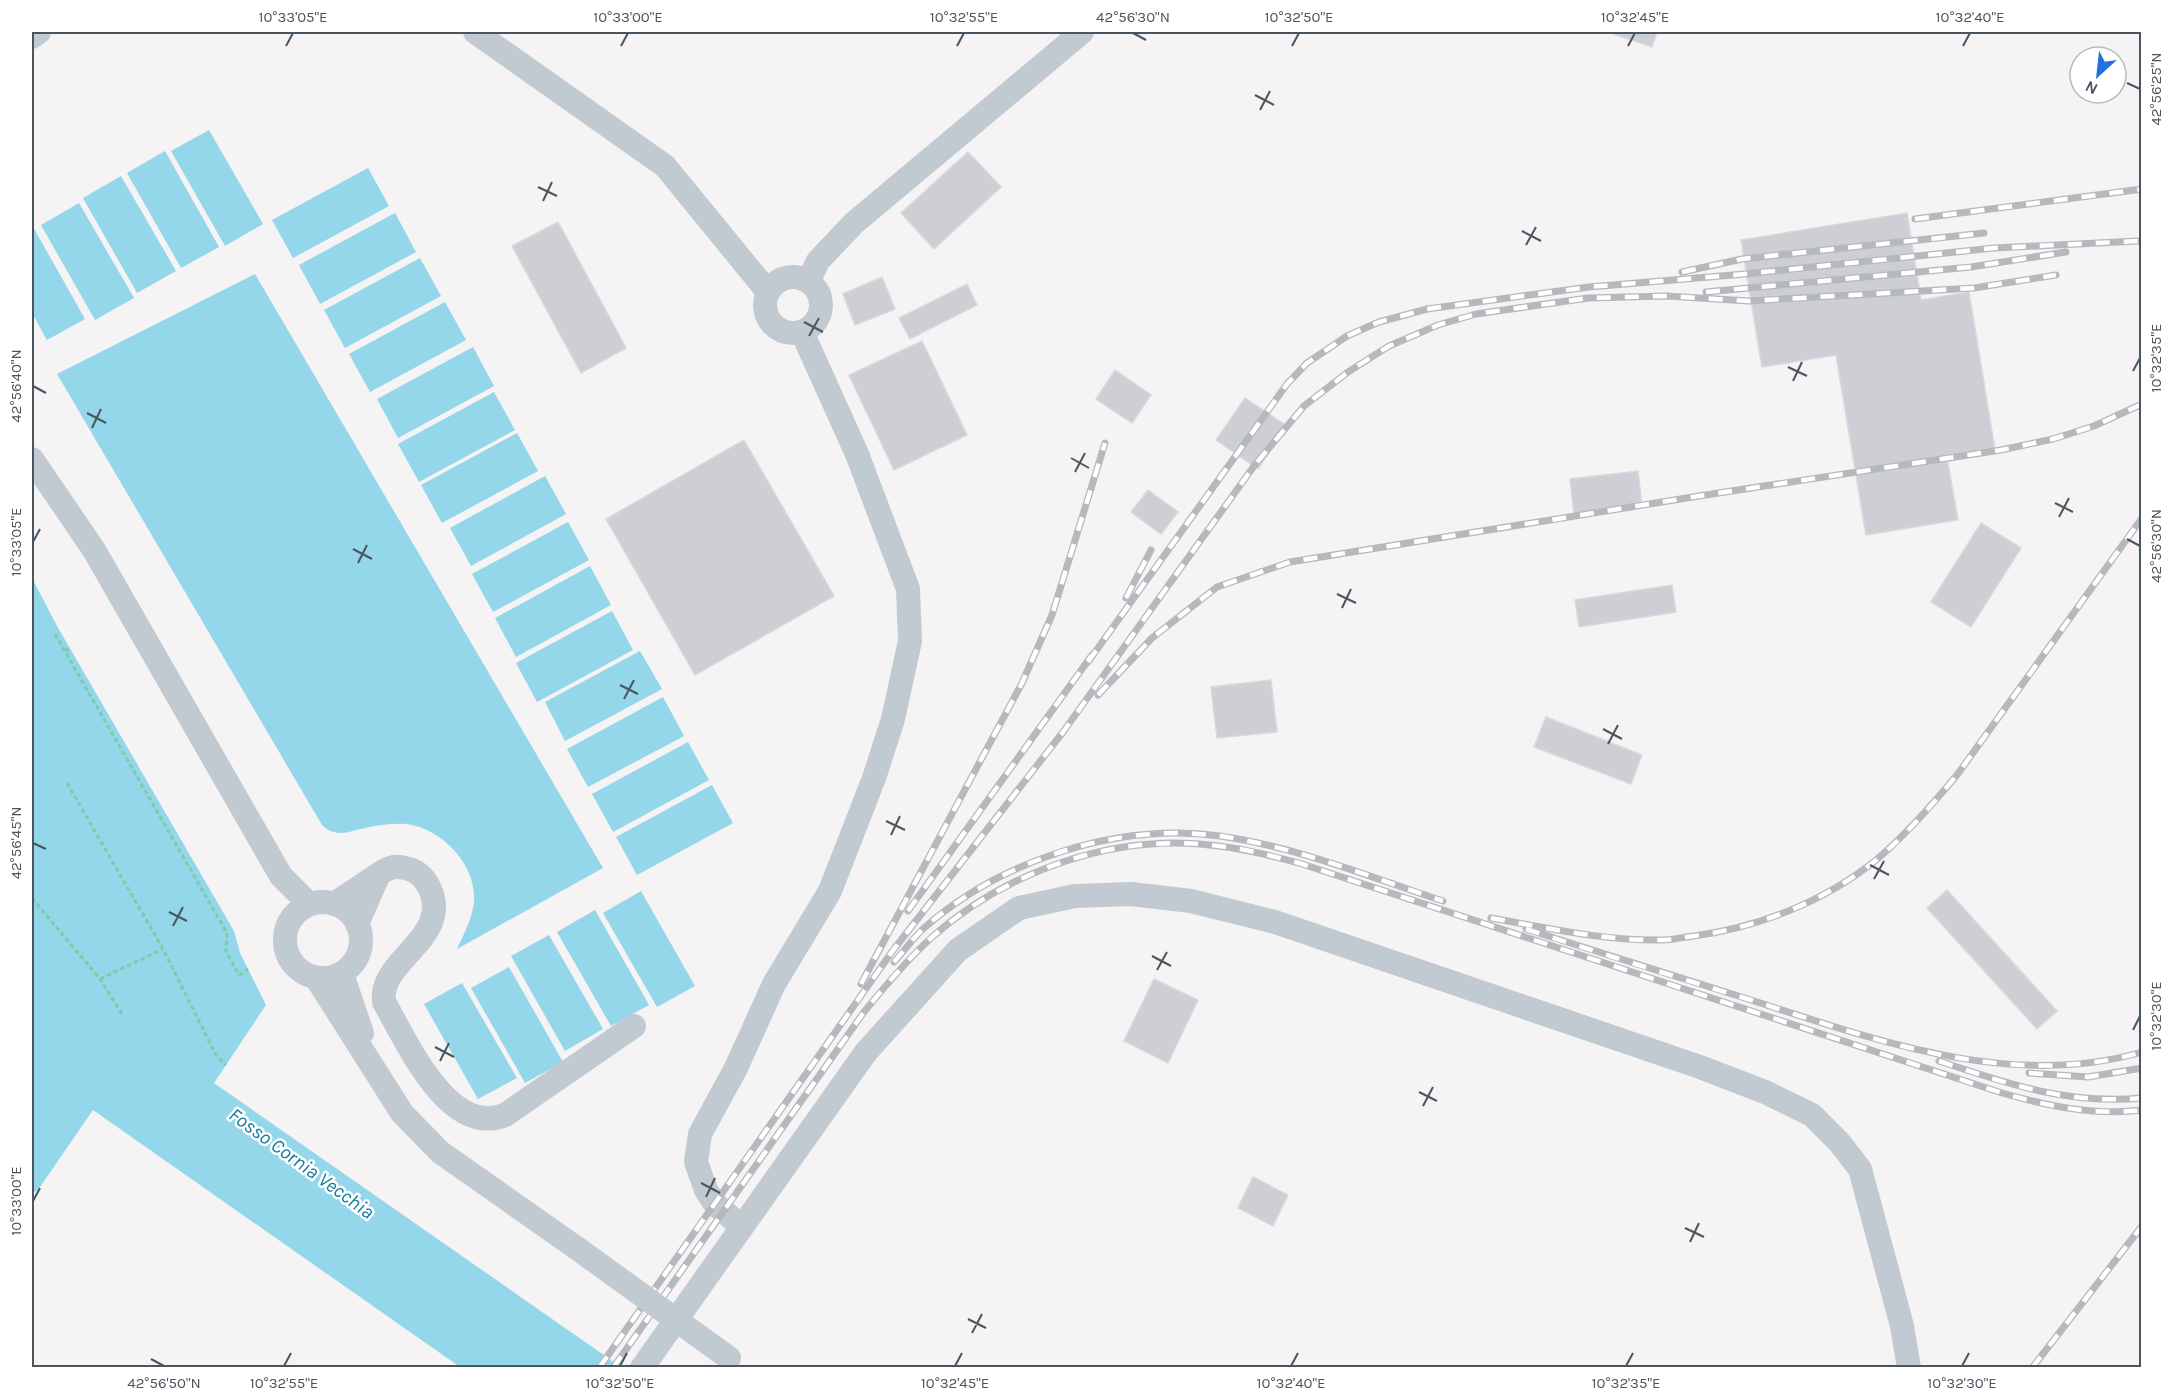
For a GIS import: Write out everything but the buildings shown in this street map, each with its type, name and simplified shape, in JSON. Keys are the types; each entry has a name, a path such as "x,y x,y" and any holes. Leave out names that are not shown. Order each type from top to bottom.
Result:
{"street":[{"path":"32,37 39,32"},
{"path":"475,32 665,166 768,292"},
{"path":"808,280 818,261 854,223 1082,32"},
{"path":"800,277 808,280 820,295 821,313 810,328 802,333 792,334 775,327 765,310 768,292 773,284 781,279 800,277"},
{"path":"741,1227 715,1204 706,1190 696,1162 696,1147 700,1134 736,1068 774,984 830,891 874,778 890,729 910,641 908,588 857,454 802,333"},
{"path":"32,459 93,550 300,911"},
{"path":"334,904 387,868 402,867 414,870 422,876 434,899 433,915 428,930 392,975 383,996 384,1002 429,1080 440,1093 472,1115 486,1119 496,1119 505,1115 634,1026"},
{"path":"357,924 379,874"},
{"path":"642,1368 866,1052 958,950 1019,908 1075,896 1131,894 1191,901 1275,922 1700,1067 1765,1092 1812,1115 1839,1142 1860,1169 1902,1326 1910,1368"},
{"path":"316,979 342,974 351,967 361,946 361,935 351,914 334,904 320,902 300,911 286,928 284,939 290,961 297,969 316,979 402,1113 440,1152 736,1363"},
{"path":"342,974 373,1066"}],"path":[{"path":"55,633 227,933 226,951 239,975 248,969"},
{"path":"65,651 70,648"},
{"path":"67,783 163,949 216,1055 226,1065"},
{"path":"32,898 100,979 122,1014"},
{"path":"100,979 163,949"}],"water":[{"path":"209,130 263,224 225,246 171,151"},
{"path":"165,151 219,247 181,268 127,173"},
{"path":"368,168 389,206 293,258 272,220"},
{"path":"121,176 176,271 137,293 83,198"},
{"path":"79,203 134,298 95,320 41,225"},
{"path":"395,213 416,252 320,304 299,265"},
{"path":"32,225 85,319 47,340 32,313"},
{"path":"420,258 441,296 345,348 324,310"},
{"path":"255,274 603,868 457,949 470,920 474,902 470,875 463,862 444,841 420,827 391,824 338,833 322,825 57,374"},
{"path":"445,302 466,340 370,392 349,354"},
{"path":"473,347 494,386 398,438 377,399"},
{"path":"494,392 515,430 419,482 398,444"},
{"path":"517,433 538,471 442,523 421,485"},
{"path":"545,476 566,514 471,566 450,528"},
{"path":"568,522 589,560 493,612 472,574"},
{"path":"590,566 611,605 516,657 495,618"},
{"name":"Fosso Cornia Vecchia","path":"32,578 57,626 234,931 240,953 266,1005 214,1083 621,1367 460,1367 93,1110 38,1190 32,1193"},
{"path":"612,611 633,650 537,702 516,663"},
{"path":"640,651 662,689 565,741 545,702"},
{"path":"663,697 684,736 588,787 567,749"},
{"path":"688,742 709,780 613,832 592,794"},
{"path":"712,785 733,823 637,875 616,837"},
{"path":"641,891 695,986 657,1007 603,913"},
{"path":"595,910 649,1005 611,1026 557,932"},
{"path":"549,935 603,1029 565,1051 511,956"},
{"path":"509,967 563,1062 525,1083 471,988"},
{"path":"462,983 517,1078 478,1099 424,1004"}],"railway":[{"path":"1915,219 2142,189"},
{"path":"1682,272 1742,259 1984,233"},
{"path":"1088,662 1287,384 1307,363 1347,336 1379,322 1427,309 1589,287 1745,274 1994,248 2138,241"},
{"path":"1706,292 1971,267 2066,252"},
{"path":"599,1368 891,953 1063,732 1254,466 1304,406 1348,372 1389,346 1438,325 1476,314 1588,298 1667,296 1749,301 1974,288 2056,275"},
{"path":"1098,695 1152,638 1217,587 1290,562 2001,450 2053,439 2094,426 2142,404"},
{"path":"861,984 1022,683 1052,615 1105,443"},
{"path":"1491,918 1597,936 1666,940 1718,932 1766,919 1813,900 1835,888 1856,875 1887,850 1957,775 2142,518"},
{"path":"1126,598 1151,550"},
{"path":"908,911 1092,655"},
{"path":"894,962 924,928 955,904 988,883 1025,865 1063,851 1102,841 1142,835 1181,833 1220,836 1277,847 1443,901"},
{"path":"613,1368 864,1012 904,965 931,938 961,914 994,893 1029,875 1065,861 1103,851 1141,845 1180,843 1229,847 1279,858 2002,1093 2071,1109 2106,1112 2142,1110"},
{"path":"1526,929 1846,1030 1944,1055 1993,1063 2043,1066 2093,1062 2142,1052"},
{"path":"1939,1061 2039,1091 2089,1098 2142,1098"},
{"path":"2029,1073 2088,1077 2142,1068"},
{"path":"2032,1368 2142,1226"}]}
